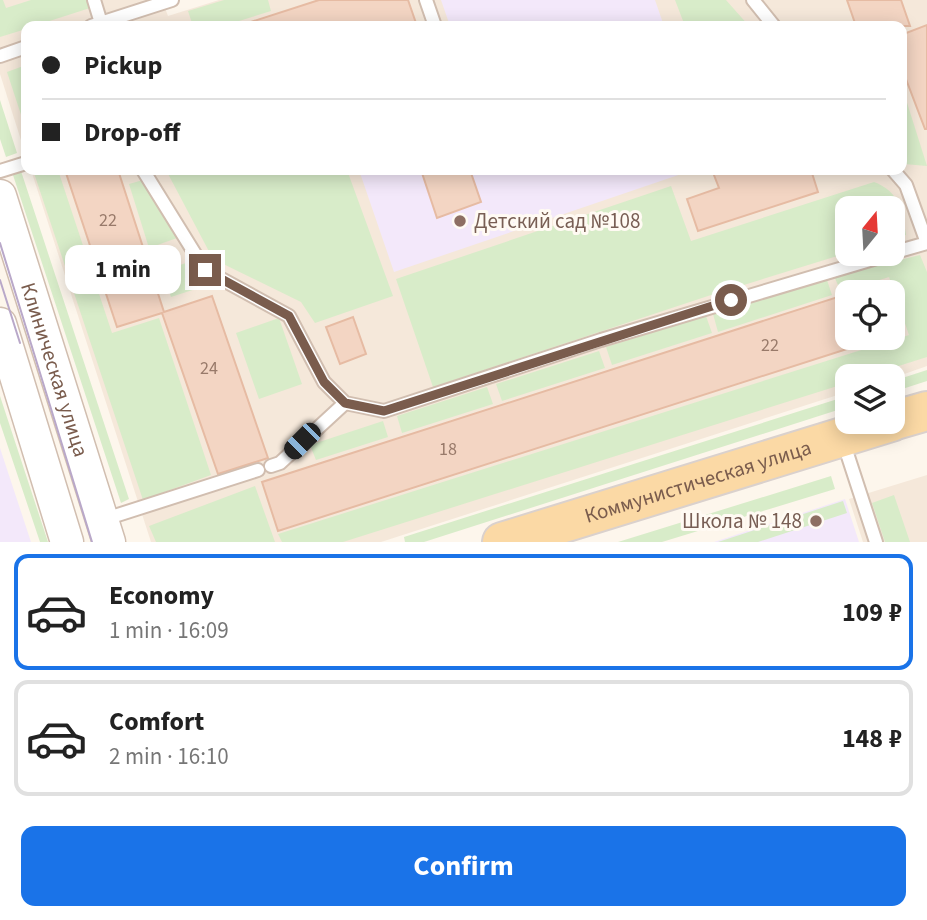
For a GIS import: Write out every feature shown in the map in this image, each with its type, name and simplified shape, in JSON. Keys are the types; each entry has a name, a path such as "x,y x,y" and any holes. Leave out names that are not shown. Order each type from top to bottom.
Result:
{"main road":[{"name":"Коммунистическая улица","path":"905,418 927,411"},
{"name":"Коммунистическая улица","path":"502,542 852,434"}],"street":[{"name":"Клиническая улица","path":"0,196 105,531"},
{"name":"Клиническая улица","path":"2,336 67,542"}],"lane":[{"path":"94,0 96,21"},
{"path":"108,21 172,0"},
{"path":"426,0 433,21"},
{"path":"752,0 770,21"},
{"path":"0,56 21,49"},
{"path":"0,171 21,165"},
{"path":"146,175 205,270 289,316 324,382 345,403 384,411 628,331 847,266"},
{"path":"897,175 906,185 927,243 905,249"},
{"path":"105,531 280,463 345,403"},
{"path":"842,437 876,542"}],"shaded area":[{"path":"0,0 162,0 168,16 219,0 927,0 927,366 905,374 905,364 835,364 835,396 381,542 151,542 33,175 907,175 907,21 21,21 21,140 0,74"},
{"path":"441,0 655,0 662,21 448,21"},
{"name":"Детский сад №108","path":"361,175 678,175 394,272"},
{"path":"0,448 31,542 0,542"},
{"path":"927,475 927,542 863,542 849,499"},
{"name":"Школа № 148","path":"845,499 859,542 714,542"}],"green space":[{"path":"0,0 3,0 6,8 31,0 87,0 90,8 50,21 21,21 21,31 0,37"},
{"path":"224,0 268,0 271,11 239,21 191,21 188,11"},
{"path":"675,0 726,0 745,21 683,21"},
{"path":"21,67 21,115 7,72"},
{"path":"0,100 17,153 6,157 0,139"},
{"path":"907,103 927,166 907,164"},
{"path":"20,168 129,499 121,503 12,172"},
{"path":"35,175 60,175 112,333 159,318 211,475 143,500"},
{"path":"169,175 349,175 393,296 315,323 301,302 213,259"},
{"path":"143,180 177,238 149,248 129,184"},
{"path":"874,182 894,196 835,196 835,257 433,387 396,279 671,186 691,241"},
{"path":"920,255 927,272 927,357 905,364 835,364 835,387 343,542 282,542 278,534 861,350 905,350 905,336 909,335 905,323 905,280 890,280 889,277 879,280 836,280 834,276 875,266 905,266 905,259"},
{"path":"186,263 208,285 171,297 162,271"},
{"path":"826,277 832,295 718,332 713,314"},
{"path":"706,316 712,333 612,365 606,347"},
{"path":"279,318 302,384 259,399 236,333"},
{"path":"599,351 605,368 502,401 496,384"},
{"path":"927,370 927,381 905,388 905,377"},
{"path":"487,387 493,404 402,433 397,416"},
{"path":"0,396 48,542 40,542 0,423"},
{"path":"835,400 835,411 424,542 405,542 404,537"},
{"path":"383,421 388,437 316,460 310,445"},
{"path":"831,476 835,489 662,542 618,542"},
{"path":"255,486 275,542 156,542 149,526"},
{"path":"894,495 910,542 885,542 872,503"},
{"path":"843,501 847,513 758,542 718,542"}],"building":[{"path":"319,0 408,0 415,21 254,21"},
{"path":"847,0 901,0 910,26 907,26 907,21 854,21"},
{"path":"927,25 927,129 907,82 907,33"},
{"path":"67,175 120,175 164,312 212,296 268,458 218,474 162,313 117,327"},
{"path":"423,175 472,175 481,202 437,218"},
{"path":"714,175 813,175 818,192 698,231 687,199 719,188"},
{"path":"835,298 835,350 844,350 278,531 262,482"},
{"path":"353,317 366,354 340,364 326,327"}],"tram line":[{"path":"0,243 92,542"},
{"path":"0,280 20,343"}],"place":[{"name":"Детский сад №108","path":"460,221"},
{"name":"Школа № 148","path":"816,521"}],"route":[{"path":"205,270 289,316 324,382 345,403 384,411 731,300"}]}
